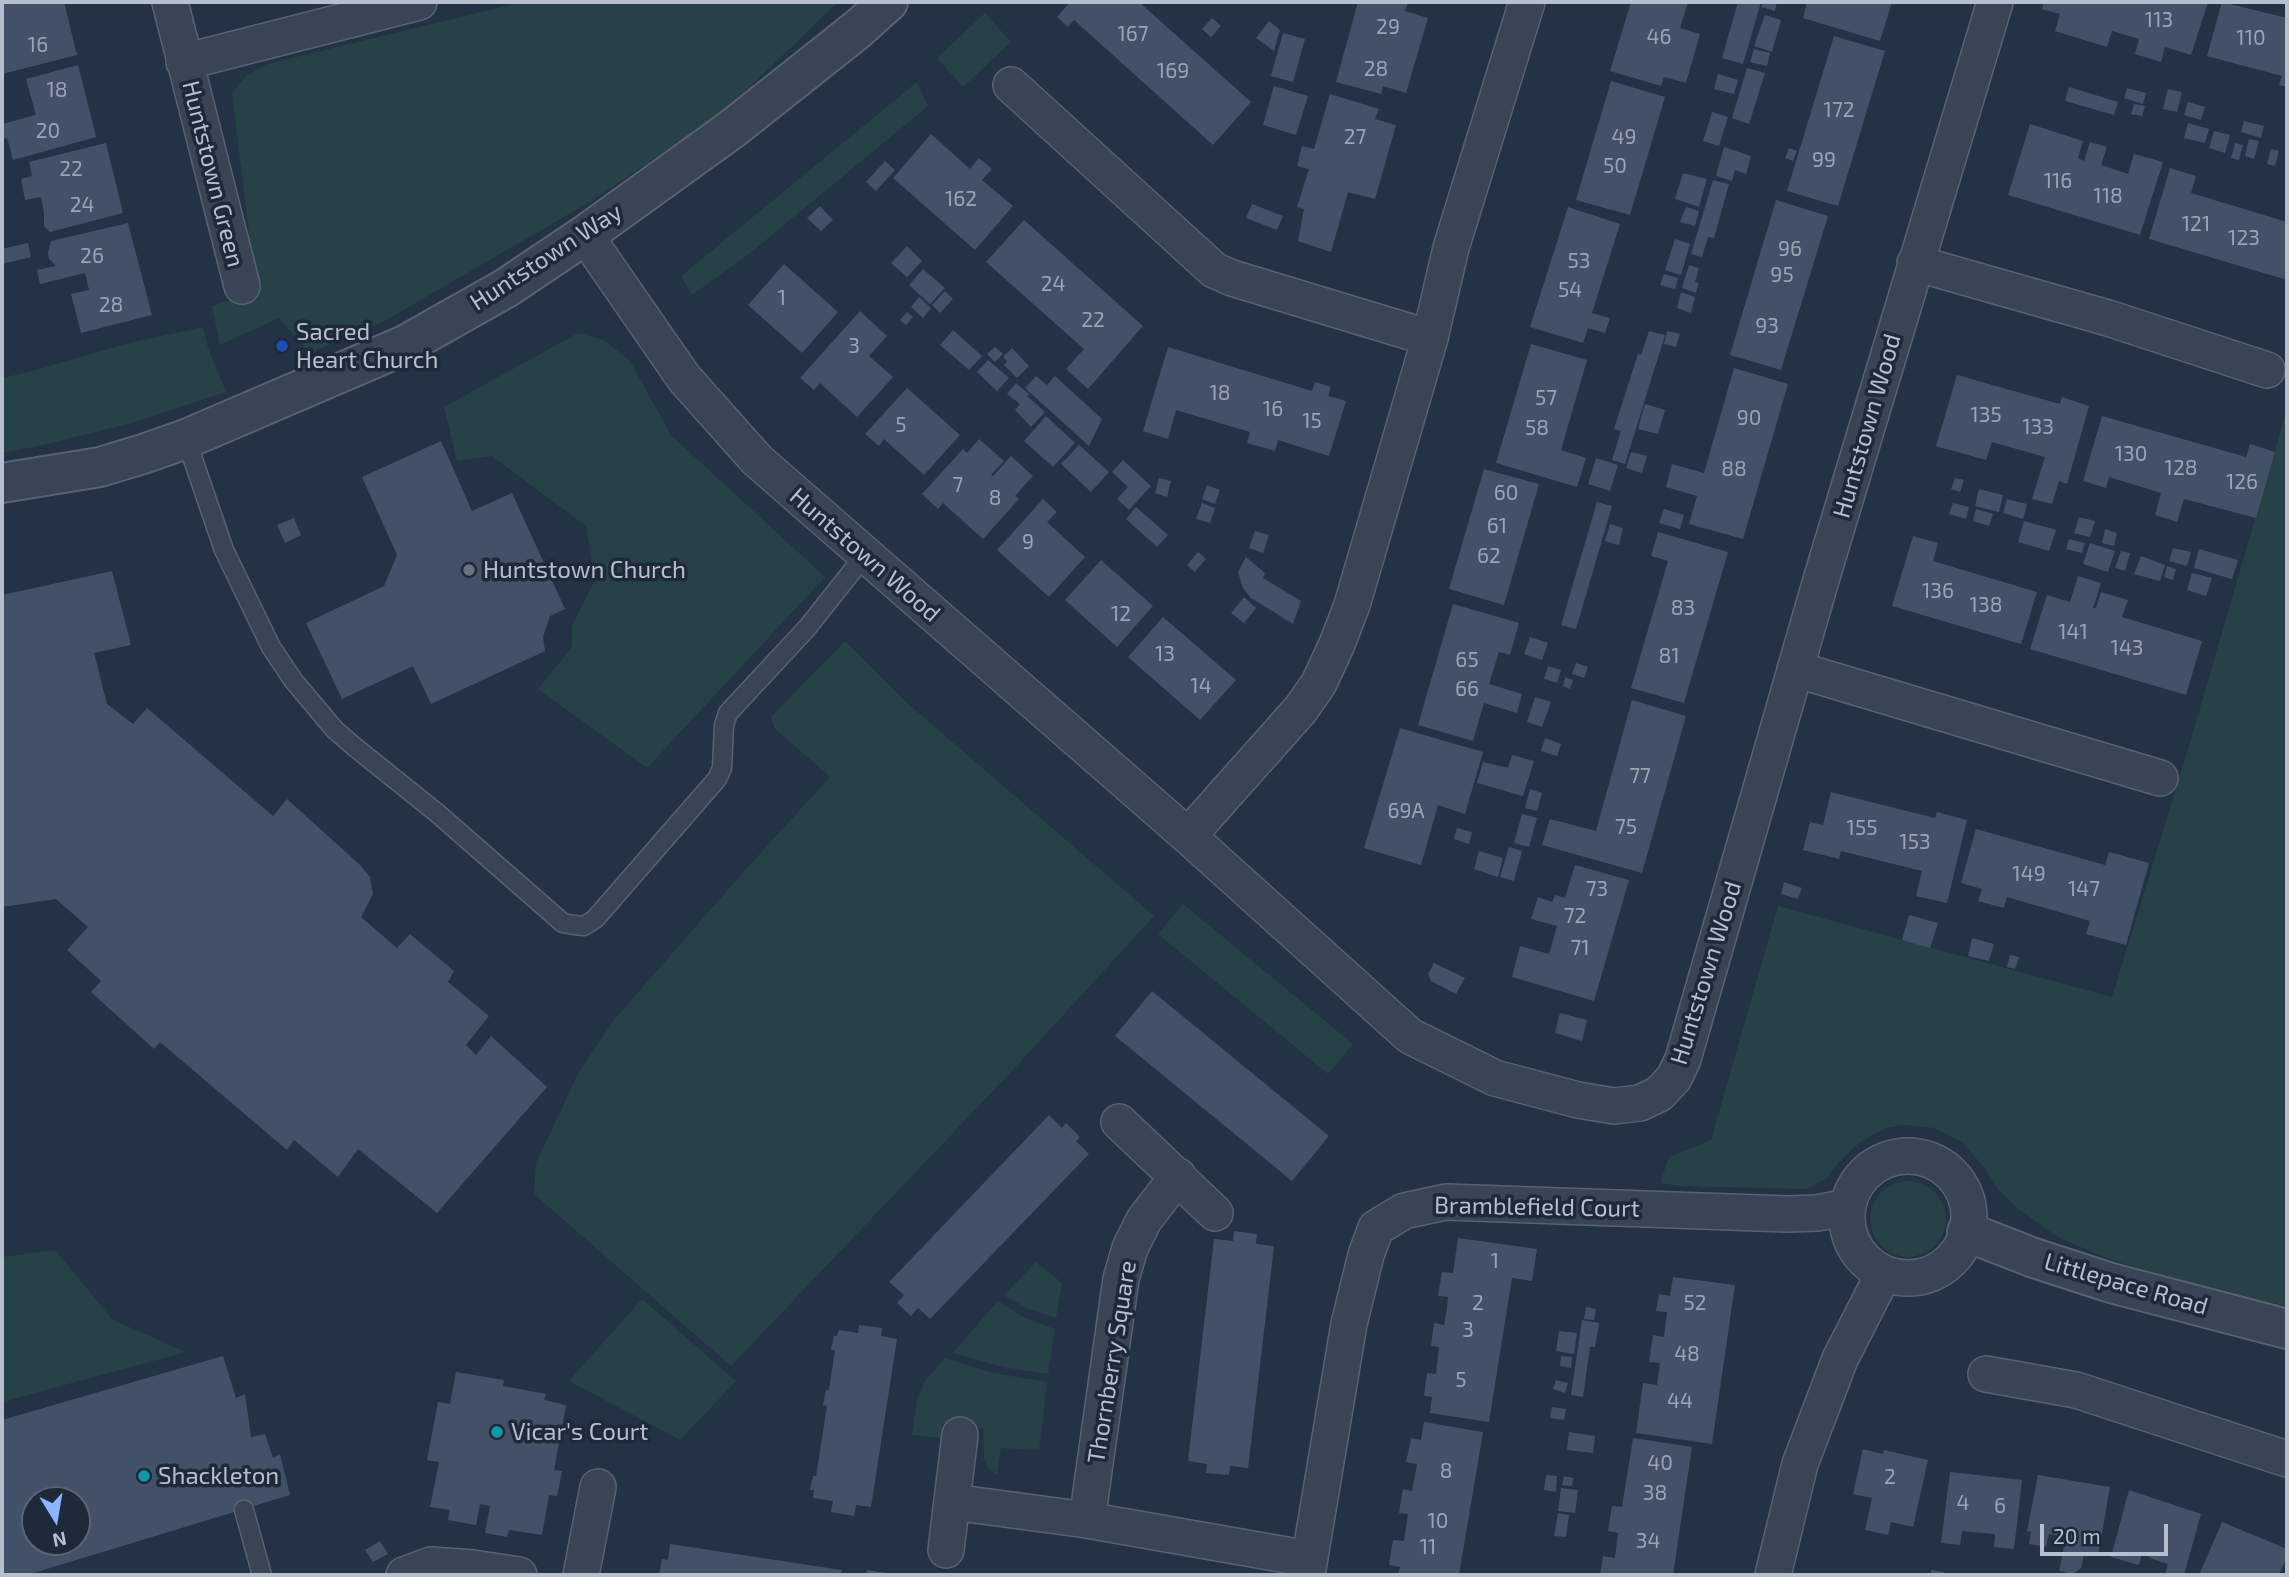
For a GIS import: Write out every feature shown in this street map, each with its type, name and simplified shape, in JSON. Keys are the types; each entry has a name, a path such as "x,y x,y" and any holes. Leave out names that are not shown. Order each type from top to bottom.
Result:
{"street":[{"name":"Huntstown Green","path":"170,2 242,286"},
{"name":"Huntstown Green","path":"184,62 419,2"},
{"name":"Huntstown Way","path":"2,483 100,467 186,439 405,345 506,288 585,235 732,128 858,29 888,2"},
{"path":"1188,836 1258,760 1320,683 1352,605 1430,338 1451,248 1527,2"},
{"name":"Huntstown Wood","path":"585,235 684,378 757,460 1188,836 1410,1037 1495,1078 1578,1100 1614,1106 1640,1102 1659,1094 1674,1078 1683,1059 1915,263 1995,2"},
{"path":"1012,85 1214,270 1232,278 1430,338"},
{"path":"1915,263 2108,318 2267,370"},
{"path":"1795,670 2160,778"},
{"path":"1119,1122 1215,1213"},
{"path":"1900,1156 1918,1156 1942,1166 1961,1185 1969,1208 1968,1232 1958,1252 1939,1270 1913,1278 1884,1273 1866,1260 1853,1242 1848,1226 1847,1208 1857,1183 1867,1171 1882,1161 1900,1156"},
{"name":"Thornberry Square","path":"1087,1520 1121,1279 1130,1248 1144,1220 1178,1176"},
{"name":"Bramblefield Court","path":"1308,1567 1349,1324 1366,1255 1376,1228 1404,1211 1446,1202 1787,1214 1847,1208"},
{"name":"Littlepace Road","path":"1968,1232 2034,1258 2111,1283 2287,1329"},
{"path":"1773,1575 1800,1464 1840,1359 1884,1273"},
{"path":"1986,1374 2076,1390 2287,1459"},
{"path":"946,1550 960,1436"},
{"path":"580,1575 598,1487"},
{"path":"952,1502 1087,1520 1308,1567"},
{"path":"404,1575 431,1565 473,1567 519,1575"}],"lane":[{"path":"186,439 224,550 271,647 293,680 335,730 437,813 563,923 574,925 584,926 595,919 717,779 722,768 724,725 729,713 807,628 865,555"},
{"path":"244,1510 262,1575"}],"green space":[{"path":"523,2 838,2 725,111 588,203 381,323 310,353 279,318 220,345 212,306 256,291 232,93 246,76 267,64"},
{"path":"985,13 1011,42 963,87 937,58"},
{"path":"917,82 928,106 749,254 692,295 681,276"},
{"path":"203,327 208,348 226,392 132,423 2,453 2,378 125,344"},
{"path":"578,333 604,340 630,361 671,435 825,577 647,768 538,689 572,647 572,625 595,580 586,526 492,456 457,461 444,407"},
{"path":"2287,409 2287,1306 2205,1289 2112,1260 2059,1238 2017,1208 1997,1188 1984,1167 1962,1142 1934,1128 1905,1125 1885,1128 1859,1143 1826,1179 1806,1189 1678,1186 1660,1183 1669,1157 1711,1140 1778,906 2112,997 2189,746"},
{"path":"845,641 906,702 1154,916 1011,1072 731,1366 534,1194 536,1163 578,1074 613,1021 830,777 774,728 771,717"},
{"path":"1183,904 1353,1044 1328,1074 1158,934"},
{"path":"1908,1181 1922,1184 1935,1192 1943,1205 1946,1219 1943,1233 1935,1246 1922,1254 1908,1257 1894,1254 1881,1246 1873,1233 1870,1219 1873,1205 1881,1192 1894,1184"},
{"path":"55,1250 113,1320 186,1352 2,1402 2,1257"},
{"path":"1036,1262 1062,1283 1056,1318 1026,1308 1004,1295"},
{"path":"642,1299 736,1381 680,1440 569,1381"},
{"path":"998,1301 1023,1317 1055,1329 1048,1374 1003,1367 953,1353"},
{"path":"945,1358 993,1373 1047,1382 1039,1450 1001,1448 997,1475 988,1468 984,1459 983,1429 943,1423 941,1438 912,1435 917,1399 925,1381"}],"building":[{"path":"2,2 64,2 77,55 2,74"},
{"path":"1070,2 1139,2 1251,102 1213,145 1074,20 1068,27 1057,17"},
{"path":"1358,2 1408,2 1405,11 1428,18 1406,93 1383,86 1381,94 1336,82"},
{"path":"1631,2 1688,2 1680,28 1700,34 1686,83 1664,77 1661,86 1610,71"},
{"path":"1738,2 1761,2 1743,64 1722,58"},
{"path":"1763,2 1777,2 1775,11 1761,7"},
{"path":"1807,2 1892,2 1880,41 1803,18"},
{"path":"2044,2 2208,2 2191,55 2165,47 2161,62 2135,54 2139,39 2112,31 2107,47 2055,31 2060,14 2042,9"},
{"path":"2222,2 2287,18 2287,87 2279,85 2282,76 2207,56"},
{"path":"1765,15 1781,20 1772,52 1754,46"},
{"path":"1212,18 1221,26 1211,37 1202,29"},
{"path":"1269,21 1280,30 1274,51 1256,38"},
{"path":"1283,33 1305,39 1293,82 1271,76"},
{"path":"1834,36 1885,51 1838,206 1787,191"},
{"path":"1754,49 1770,53 1767,66 1750,62"},
{"path":"78,65 96,137 13,160 7,138 2,139 2,124 36,115 26,79"},
{"path":"1747,68 1765,73 1749,124 1732,118"},
{"path":"1718,74 1738,80 1734,94 1714,89"},
{"path":"1611,81 1665,97 1630,215 1576,200"},
{"path":"1274,86 1308,96 1296,135 1263,125"},
{"path":"2069,87 2118,102 2114,115 2065,101"},
{"path":"2127,88 2146,93 2143,104 2124,98"},
{"path":"2168,89 2182,92 2177,112 2163,109"},
{"path":"1330,94 1379,109 1375,119 1396,125 1375,199 1348,192 1331,252 1298,241 1304,209 1297,207 1309,169 1297,166 1302,146 1314,149"},
{"path":"2188,102 2205,107 2201,120 2184,115"},
{"path":"2134,104 2145,106 2142,116 2131,114"},
{"path":"1712,112 1728,117 1719,146 1703,141"},
{"path":"2244,121 2264,126 2261,138 2241,132"},
{"path":"2188,123 2209,129 2205,143 2184,138"},
{"path":"2030,124 2083,141 2078,158 2084,161 2090,142 2107,147 2101,165 2128,174 2134,154 2163,162 2140,235 2008,195"},
{"path":"2214,131 2230,135 2225,153 2209,148"},
{"path":"931,134 970,169 979,158 992,169 982,180 1013,206 975,250 893,178"},
{"path":"2249,139 2259,141 2254,159 2245,156"},
{"path":"106,143 123,213 50,232 44,226 41,197 25,200 21,179 32,176 29,162"},
{"path":"2235,143 2243,145 2239,160 2231,158"},
{"path":"1724,147 1751,156 1746,174 1735,170 1732,181 1716,176"},
{"path":"1789,148 1797,151 1793,161 1785,158"},
{"path":"2271,149 2279,151 2275,166 2267,164"},
{"path":"885,161 895,170 876,191 866,182"},
{"path":"2170,168 2196,176 2191,193 2287,222 2287,280 2149,239"},
{"path":"1683,173 1707,179 1699,207 1675,199"},
{"path":"1713,180 1729,184 1714,238 1708,237 1702,257 1691,254"},
{"path":"1776,200 1828,216 1781,370 1730,355"},
{"path":"1252,204 1283,216 1277,230 1246,218"},
{"path":"820,206 833,220 821,231 807,218"},
{"path":"1568,207 1620,224 1592,313 1610,318 1605,333 1588,328 1583,343 1530,327"},
{"path":"1686,207 1699,211 1695,226 1680,222"},
{"path":"1024,220 1143,326 1088,389 1066,369 1084,349 986,262"},
{"path":"128,223 152,315 81,333 71,294 89,290 85,273 40,284 37,270 56,266 49,259 51,241"},
{"path":"1675,239 1690,244 1681,275 1665,270"},
{"path":"28,243 31,257 2,264 2,249"},
{"path":"907,246 922,261 907,277 891,263"},
{"path":"784,264 838,312 802,353 748,305"},
{"path":"1689,265 1699,268 1695,282 1699,283 1696,293 1682,288"},
{"path":"923,269 945,288 930,304 909,285"},
{"path":"1664,274 1678,278 1675,289 1660,285"},
{"path":"945,291 953,299 940,313 932,305"},
{"path":"1681,292 1695,297 1691,313 1677,308"},
{"path":"919,297 931,308 923,318 911,307"},
{"path":"860,311 887,336 869,356 893,377 857,417 820,383 814,390 800,378"},
{"path":"907,312 913,317 906,325 900,320"},
{"path":"953,330 982,356 969,370 940,345"},
{"path":"1649,331 1665,335 1625,464 1612,460 1621,431 1614,429 1638,354 1641,355"},
{"path":"1667,331 1680,334 1676,347 1664,344"},
{"path":"1531,344 1587,360 1561,450 1586,458 1577,487 1496,463"},
{"path":"995,347 1003,354 995,362 987,354"},
{"path":"1168,347 1312,391 1315,382 1331,387 1328,396 1346,401 1329,456 1278,440 1275,451 1247,443 1250,432 1176,410 1168,439 1143,431"},
{"path":"1012,348 1029,366 1017,378 1004,365 1007,361 1003,357"},
{"path":"988,360 1009,378 997,391 977,372"},
{"path":"1734,368 1788,384 1743,539 1689,524 1697,496 1666,487 1672,464 1704,473"},
{"path":"1957,375 2060,404 2062,397 2089,406 2067,484 2059,481 2052,504 2032,499 2045,457 1992,442 1986,460 1936,446"},
{"path":"1036,376 1047,385 1055,376 1102,419 1089,446 1025,388"},
{"path":"1016,383 1045,412 1031,427 1015,410 1020,404 1007,394"},
{"path":"907,388 960,435 924,475 884,439 879,446 865,434"},
{"path":"1645,404 1665,410 1658,434 1638,429"},
{"path":"1046,416 1075,443 1053,467 1024,441"},
{"path":"2102,416 2246,457 2250,444 2275,452 2256,518 2184,499 2177,522 2155,515 2161,493 2109,477 2106,488 2083,481"},
{"path":"979,439 1004,461 991,475 993,476 1011,456 1033,476 1015,496 1019,499 983,539 943,503 938,509 922,494 963,449 967,453"},
{"name":"Huntstown Church","path":"441,441 472,511 512,493 565,609 550,616 543,637 545,651 431,704 413,666 342,699 306,623 384,586 397,555 362,477"},
{"path":"1079,445 1109,472 1091,492 1061,464"},
{"path":"1631,452 1647,456 1642,473 1626,468"},
{"path":"1596,458 1618,465 1610,491 1588,484"},
{"path":"1123,460 1151,486 1129,510 1117,499 1128,487 1112,472"},
{"path":"1484,469 1539,484 1504,605 1449,589"},
{"path":"1159,478 1171,481 1167,497 1155,493"},
{"path":"1955,478 1964,480 1960,492 1951,489"},
{"path":"1207,485 1220,490 1215,504 1202,499"},
{"path":"1979,489 2003,495 1999,512 1975,506"},
{"path":"1043,499 1057,512 1047,522 1085,557 1049,597 997,550"},
{"path":"2007,499 2027,504 2023,519 2003,513"},
{"path":"1597,502 1612,506 1576,629 1561,625"},
{"path":"1202,503 1215,508 1210,523 1196,519"},
{"path":"1953,503 1969,507 1966,519 1949,514"},
{"path":"1136,507 1168,535 1157,547 1126,519"},
{"path":"1664,509 1684,515 1680,529 1659,523"},
{"path":"1976,509 1993,514 1989,526 1973,521"},
{"path":"2079,517 2095,521 2090,537 2074,533"},
{"path":"294,518 301,535 285,543 277,525"},
{"path":"2024,521 2056,530 2049,551 2018,542"},
{"path":"1610,524 1623,528 1619,545 1605,541"},
{"path":"2105,529 2117,533 2114,546 2102,543"},
{"path":"1255,531 1269,535 1263,553 1249,548"},
{"path":"1658,532 1728,552 1684,703 1631,688 1668,561 1651,556"},
{"path":"1913,536 1938,543 1933,561 2037,592 2021,644 1892,606"},
{"path":"2069,539 2085,543 2082,553 2066,549"},
{"path":"2090,543 2115,551 2108,572 2083,564"},
{"path":"2173,548 2191,552 2187,566 2169,561"},
{"path":"2199,549 2238,560 2232,579 2194,568"},
{"path":"2121,551 2130,553 2125,571 2115,568"},
{"path":"1198,552 1206,559 1195,572 1187,565"},
{"path":"2141,556 2165,565 2160,581 2134,574"},
{"path":"1246,557 1265,573 1263,578 1301,601 1293,624 1251,598 1243,588 1238,572"},
{"path":"1101,560 1153,606 1117,647 1065,600"},
{"path":"2167,566 2176,569 2173,580 2164,577"},
{"path":"112,571 131,645 94,653 107,704 133,724 147,708 273,816 287,799 370,877 373,894 361,917 397,948 410,934 454,971 448,982 489,1016 466,1045 476,1055 491,1036 547,1087 437,1213 358,1149 338,1177 294,1140 287,1150 160,1042 154,1049 91,992 101,981 67,950 88,927 56,899 2,907 2,595"},
{"path":"2192,573 2212,578 2206,596 2187,590"},
{"path":"2078,576 2101,583 2093,608 2096,608 2101,592 2128,600 2122,617 2202,641 2186,695 2030,649 2047,595 2070,602"},
{"path":"1244,597 1256,608 1244,623 1231,613"},
{"path":"1453,604 1519,623 1510,655 1499,652 1489,684 1522,694 1517,713 1484,703 1473,741 1418,725"},
{"path":"1163,617 1236,680 1200,720 1128,657"},
{"path":"1530,637 1548,643 1542,660 1524,654"},
{"path":"1576,663 1588,667 1584,678 1572,674"},
{"path":"1548,666 1561,670 1557,683 1544,679"},
{"path":"1565,677 1573,680 1570,689 1563,686"},
{"path":"1535,697 1551,702 1542,727 1527,722"},
{"path":"1632,700 1686,716 1642,873 1542,845 1550,819 1596,831"},
{"path":"1400,728 1483,752 1465,814 1438,805 1421,865 1364,848"},
{"path":"1545,738 1561,744 1557,756 1541,751"},
{"path":"1512,755 1534,761 1523,796 1477,783 1483,762 1508,768"},
{"path":"1530,789 1542,793 1537,811 1525,808"},
{"path":"1831,792 1935,818 1937,812 1967,820 1947,903 1916,896 1922,871 1841,851 1839,859 1803,850 1810,822 1823,825"},
{"path":"1522,814 1537,818 1529,847 1514,843"},
{"path":"1457,828 1472,832 1469,844 1454,839"},
{"path":"1976,829 2105,865 2109,852 2149,863 2126,945 2086,934 2090,921 2007,897 2004,908 1978,901 1982,889 1961,883"},
{"path":"1509,847 1522,851 1514,881 1500,877"},
{"path":"1479,851 1503,858 1498,877 1474,869"},
{"path":"1575,865 1629,880 1594,1001 1512,977 1520,946 1549,954 1557,926 1531,919 1538,897 1552,902 1555,895 1565,898"},
{"path":"1784,882 1802,888 1798,899 1781,894"},
{"path":"1909,915 1938,923 1930,948 1902,940"},
{"path":"1972,938 1994,944 1989,961 1968,956"},
{"path":"2010,955 2019,957 2015,969 2007,967"},
{"path":"1434,963 1465,978 1456,994 1431,981 1428,974"},
{"path":"1152,991 1329,1136 1292,1181 1115,1036"},
{"path":"1560,1013 1587,1020 1582,1041 1555,1033"},
{"path":"1049,1115 1062,1128 1066,1123 1080,1137 1076,1141 1089,1154 930,1319 918,1308 911,1316 897,1303 904,1295 889,1282"},
{"path":"1234,1231 1257,1234 1256,1244 1274,1246 1248,1468 1230,1466 1229,1475 1206,1473 1207,1464 1188,1461 1214,1239 1233,1241"},
{"path":"1458,1238 1537,1249 1532,1281 1512,1278 1489,1422 1430,1413 1432,1397 1424,1396 1427,1373 1436,1374 1439,1347 1431,1346 1434,1323 1444,1325 1447,1308 1448,1297 1438,1296 1442,1272 1453,1273"},
{"path":"1673,1277 1735,1285 1712,1444 1636,1433 1643,1383 1657,1385 1660,1363 1649,1362 1653,1335 1664,1337 1667,1312 1656,1311 1659,1294 1670,1296"},
{"path":"1586,1307 1596,1309 1594,1320 1584,1319"},
{"path":"1582,1320 1599,1323 1595,1347 1590,1347 1583,1397 1571,1395"},
{"path":"859,1325 882,1328 881,1336 897,1339 871,1507 856,1505 854,1516 831,1512 833,1501 813,1498 814,1490 810,1490 813,1476 816,1476 827,1406 823,1405 826,1390 829,1390 835,1350 831,1350 834,1336 837,1336 839,1330 858,1333"},
{"path":"1559,1331 1577,1333 1574,1354 1556,1351"},
{"name":"Shackleton","path":"223,1356 236,1398 245,1394 251,1437 265,1434 273,1458 280,1454 290,1495 91,1556 91,1486 21,1486 21,1556 89,1556 27,1575 2,1575 2,1420"},
{"path":"1561,1356 1572,1357 1571,1368 1560,1366"},
{"name":"Vicar's Court","path":"456,1372 504,1380 503,1386 546,1394 544,1400 566,1405 554,1470 562,1471 557,1496 549,1495 542,1535 509,1530 507,1537 485,1533 490,1506 480,1504 476,1525 448,1520 450,1510 430,1507 439,1462 427,1460 438,1402 450,1404"},
{"path":"1556,1380 1568,1383 1565,1393 1553,1389"},
{"path":"1552,1407 1566,1409 1564,1420 1550,1418"},
{"path":"1424,1422 1483,1432 1459,1575 1398,1575 1400,1567 1389,1565 1393,1540 1404,1541 1408,1514 1399,1513 1401,1500 1403,1489 1412,1491 1417,1464 1406,1462 1411,1438 1421,1440"},
{"path":"1569,1432 1595,1436 1593,1453 1567,1450"},
{"path":"1633,1438 1692,1447 1673,1575 1600,1575 1603,1556 1615,1558 1618,1533 1608,1531 1612,1506 1622,1507"},
{"path":"1863,1449 1883,1454 1884,1450 1928,1460 1913,1527 1891,1522 1888,1535 1865,1530 1872,1498 1853,1494"},
{"path":"1950,1472 2022,1480 2014,1549 1994,1547 1995,1534 1962,1531 1960,1545 1941,1543"},
{"path":"1546,1475 1557,1476 1556,1492 1544,1490"},
{"path":"2038,1475 2110,1487 2098,1555 2084,1553 2081,1568 2073,1574 2059,1571 2066,1537 2049,1534 2046,1547 2029,1544 2031,1532 2027,1531"},
{"path":"1564,1476 1573,1478 1572,1486 1562,1485"},
{"path":"1561,1488 1578,1490 1575,1513 1558,1511"},
{"path":"2129,1490 2201,1514 2184,1575 2165,1575 2168,1564 2142,1553 2139,1565 2111,1557"},
{"path":"1558,1513 1569,1515 1566,1537 1554,1536"},
{"path":"2222,1522 2287,1549 2287,1557 2279,1575 2199,1575"},
{"path":"380,1541 388,1554 373,1562 365,1550"},
{"path":"670,1544 842,1570 841,1575 659,1575 662,1559 668,1560"},
{"path":"867,1570 892,1574 892,1575 866,1575"},
{"path":"1931,1570 1944,1572 1944,1575 1931,1575"}],"place":[{"name":"Sacred Heart Church","path":"282,346"},
{"name":"Huntstown Church","path":"469,570"},
{"name":"Vicar's Court","path":"497,1432"},
{"name":"Shackleton","path":"144,1476"}]}
